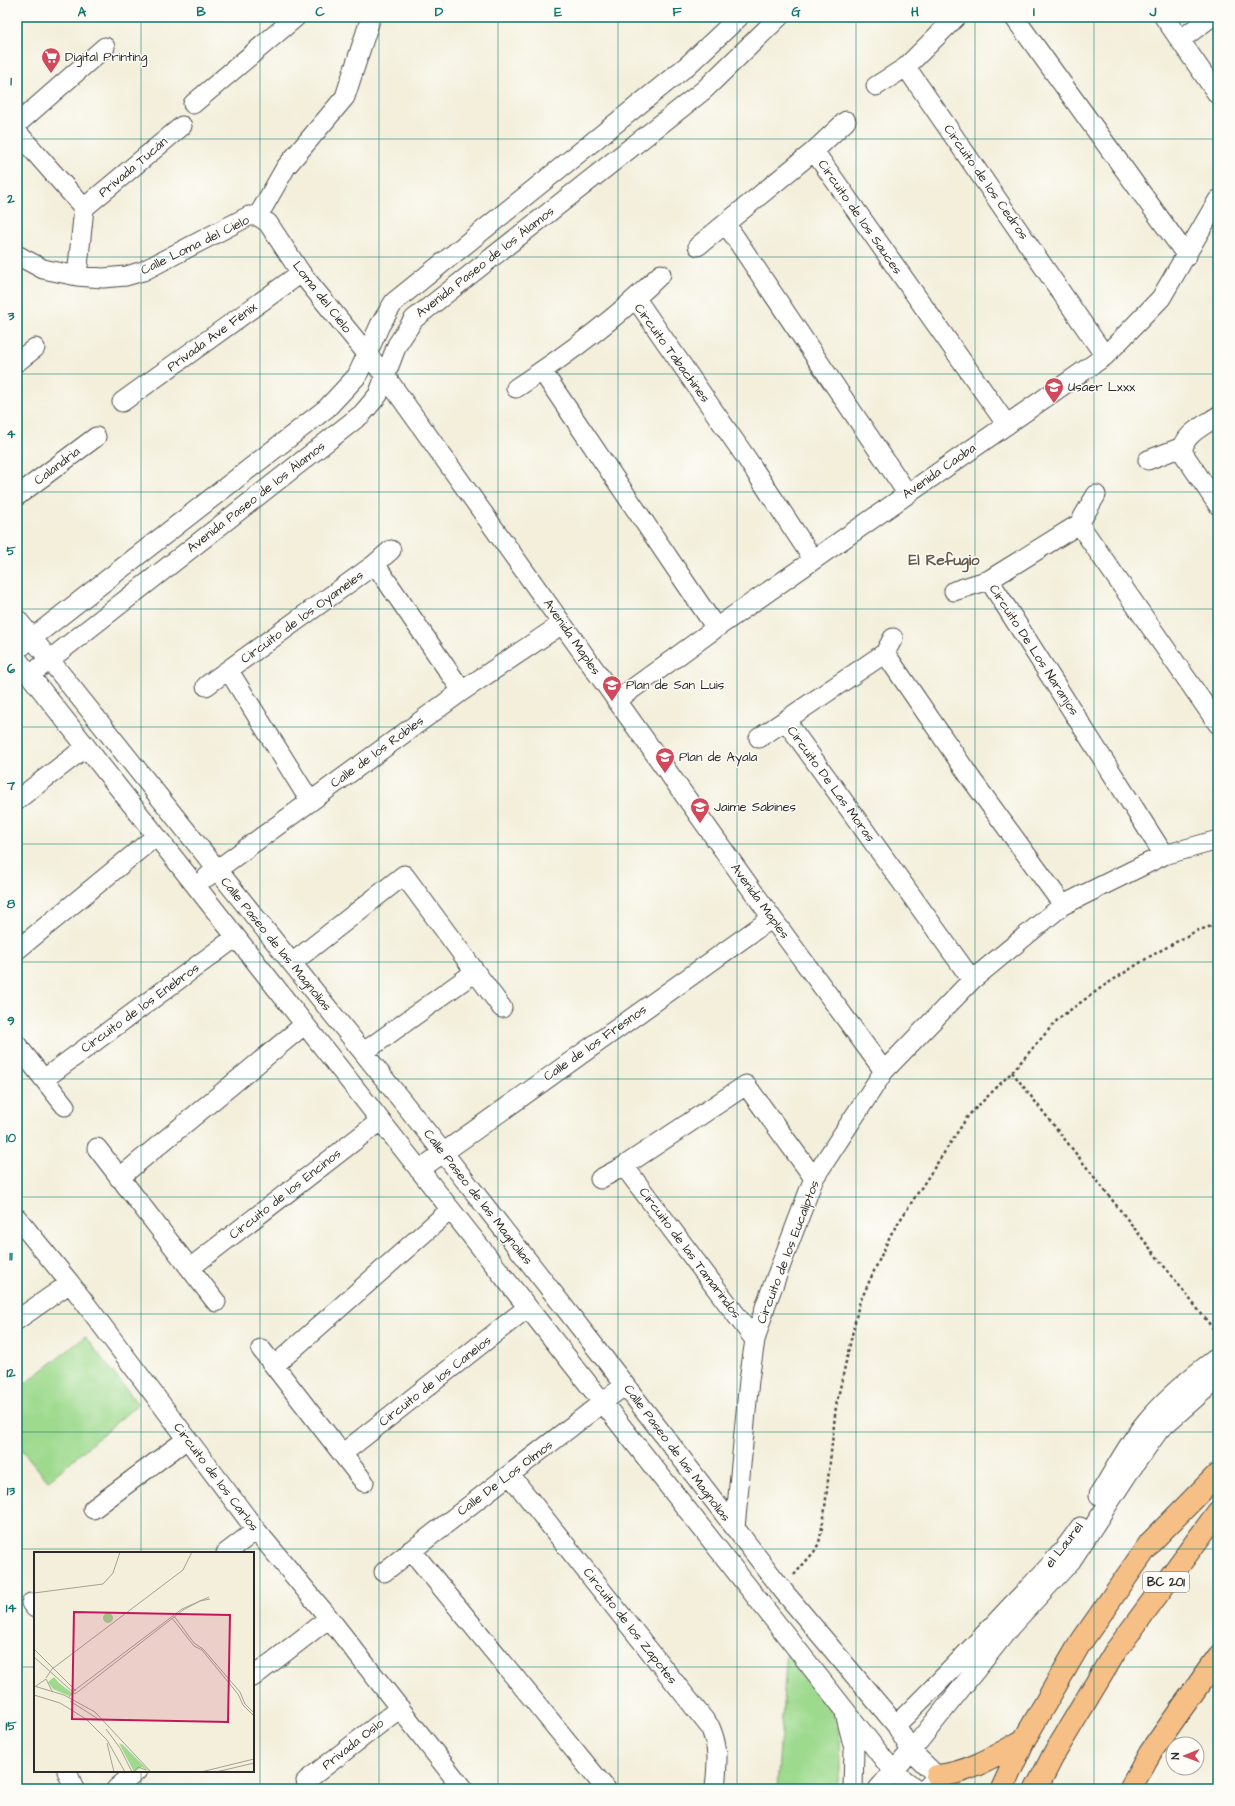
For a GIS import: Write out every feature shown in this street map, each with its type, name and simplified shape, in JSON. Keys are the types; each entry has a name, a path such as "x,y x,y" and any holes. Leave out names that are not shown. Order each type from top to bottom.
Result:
{"highway":[{"path":"1002,1789 1024,1740 1079,1646 1150,1543 1218,1474"},
{"name":"BC 201","path":"1036,1789 1055,1752 1115,1652 1218,1512"},
{"path":"1130,1789 1150,1753 1218,1657"},
{"path":"931,1783 979,1765 1024,1740"}],"street":[{"path":"193,104 296,17"},
{"path":"258,216 286,167 345,97 372,17"},
{"name":"Avenida Paseo de los Álamos","path":"17,650 327,408 357,376 380,325 394,302 688,65 739,17"},
{"name":"Avenida Paseo de los Álamos","path":"30,675 362,414 378,395 397,345 414,319 704,90 779,17"},
{"path":"876,86 906,67 956,17"},
{"path":"1014,17 1187,256"},
{"path":"1164,17 1218,95"},
{"path":"1180,40 1211,17"},
{"path":"17,124 105,47"},
{"name":"Circuito de los Cedros","path":"906,67 1105,356"},
{"path":"814,151 846,121"},
{"name":"Privada Tucán","path":"84,208 182,126"},
{"path":"17,132 84,208 77,276"},
{"name":"Circuito de los Sauces","path":"698,246 814,151 1007,425"},
{"name":"Avenida Caoba","path":"617,700 813,559 1105,356 1161,298 1187,256 1218,200"},
{"name":"Calle Loma del Cielo","path":"17,255 43,269 77,276 103,278 126,276 143,271 249,216 258,216"},
{"name":"Loma del Cielo","path":"258,216 268,223 302,273 386,377"},
{"path":"726,224 907,493"},
{"name":"Privada Ave Fénix","path":"122,402 302,273"},
{"path":"636,299 661,274"},
{"name":"Circuito Tabachines","path":"516,388 542,371 636,299 747,459 813,559"},
{"path":"17,362 35,348"},
{"path":"542,371 716,628"},
{"name":"Avenida Maples","path":"386,377 772,918 884,1071"},
{"path":"1218,416 1185,440 1182,447 1182,453 1218,505"},
{"name":"Calandria","path":"17,496 96,437"},
{"path":"1148,460 1182,447"},
{"path":"1096,495 1079,524 1218,724"},
{"name":"Circuito De Los Naranjos","path":"1079,524 989,580 1164,855"},
{"name":"Circuito de los Oyameles","path":"206,686 229,671 392,550"},
{"name":"Circuito de los Oyameles","path":"375,564 462,691"},
{"path":"954,592 989,580"},
{"name":"Calle Paseo de las Magnolias","path":"17,619 216,870 364,1052 625,1385 783,1591 896,1725 931,1783"},
{"name":"Calle de los Robles","path":"195,885 462,691 562,624"},
{"name":"Circuito De Las Moras","path":"972,980 786,721 889,646 972,780 1063,904"},
{"name":"Calle Paseo de las Magnolias","path":"17,659 766,1611 844,1706 893,1771 916,1789"},
{"name":"Circuito de los Oyameles","path":"229,671 310,801"},
{"path":"759,738 786,721"},
{"path":"17,800 86,747"},
{"path":"17,950 156,836"},
{"name":"Circuito de los Eucaliptos","path":"735,1528 748,1388 755,1340 766,1304 814,1178 884,1071 972,980 1063,904 1164,855 1218,840"},
{"path":"292,964 404,875 502,1008"},
{"name":"Calle de los Fresnos","path":"419,1170 442,1151 772,918"},
{"name":"Circuito de los Enebros","path":"44,1079 236,937"},
{"path":"364,1052 475,972"},
{"path":"119,1178 304,1024"},
{"path":"17,1045 65,1106"},
{"path":"600,1180 624,1166 746,1085 814,1178"},
{"name":"Circuito de los Encinos","path":"190,1268 380,1121"},
{"path":"97,1148 216,1302"},
{"name":"Circuito de las Tamarindos","path":"624,1166 755,1340"},
{"path":"274,1366 450,1210"},
{"name":"Circuito de los Carlos","path":"17,1218 70,1283 256,1530 329,1618 464,1789"},
{"path":"17,1320 70,1283"},
{"name":"Circuito de los Canelos","path":"342,1454 527,1308"},
{"path":"261,1349 364,1482"},
{"name":"el Laurel","path":"896,1725 962,1660 1058,1555 1076,1533 1123,1453 1146,1422 1170,1396 1218,1357"},
{"path":"878,1789 911,1751 1011,1626 1071,1562 1127,1474 1160,1429 1218,1378"},
{"name":"Calle De Los Olmos","path":"384,1572 625,1385"},
{"path":"93,1509 188,1439"},
{"name":"Circuito de los Zapotes","path":"510,1475 710,1727 716,1741 718,1760 715,1789"},
{"path":"227,1552 256,1530"},
{"path":"411,1550 606,1789"},
{"path":"766,1611 783,1591"},
{"path":"254,1676 329,1618"},
{"path":"844,1706 854,1749 853,1789"},
{"name":"Privada Oslo","path":"306,1781 400,1708"},
{"path":"67,1772 74,1789"},
{"path":"116,1789 136,1772"}],"path":[{"path":"783,1591 814,1552 819,1543 824,1517 836,1406 859,1304 891,1234 968,1116 1012,1072 1059,1018 1102,987 1149,957 1196,931 1218,924"},
{"path":"1012,1072 1218,1335"}],"green space":[{"path":"85,1337 138,1404 48,1481 17,1444 17,1390"},
{"path":"787,1647 833,1711 839,1734 840,1770 836,1789 777,1789"}],"place":[{"name":"Digital Printing","path":"51,74"},
{"name":"Usaer Lxxx","path":"1054,404"},
{"name":"Plan de San Luis","path":"612,702"},
{"name":"Plan de Ayala","path":"665,774"},
{"name":"Jaime Sabines","path":"700,824"}],"district":[{"name":"El Refugio","path":"944,560"}]}
